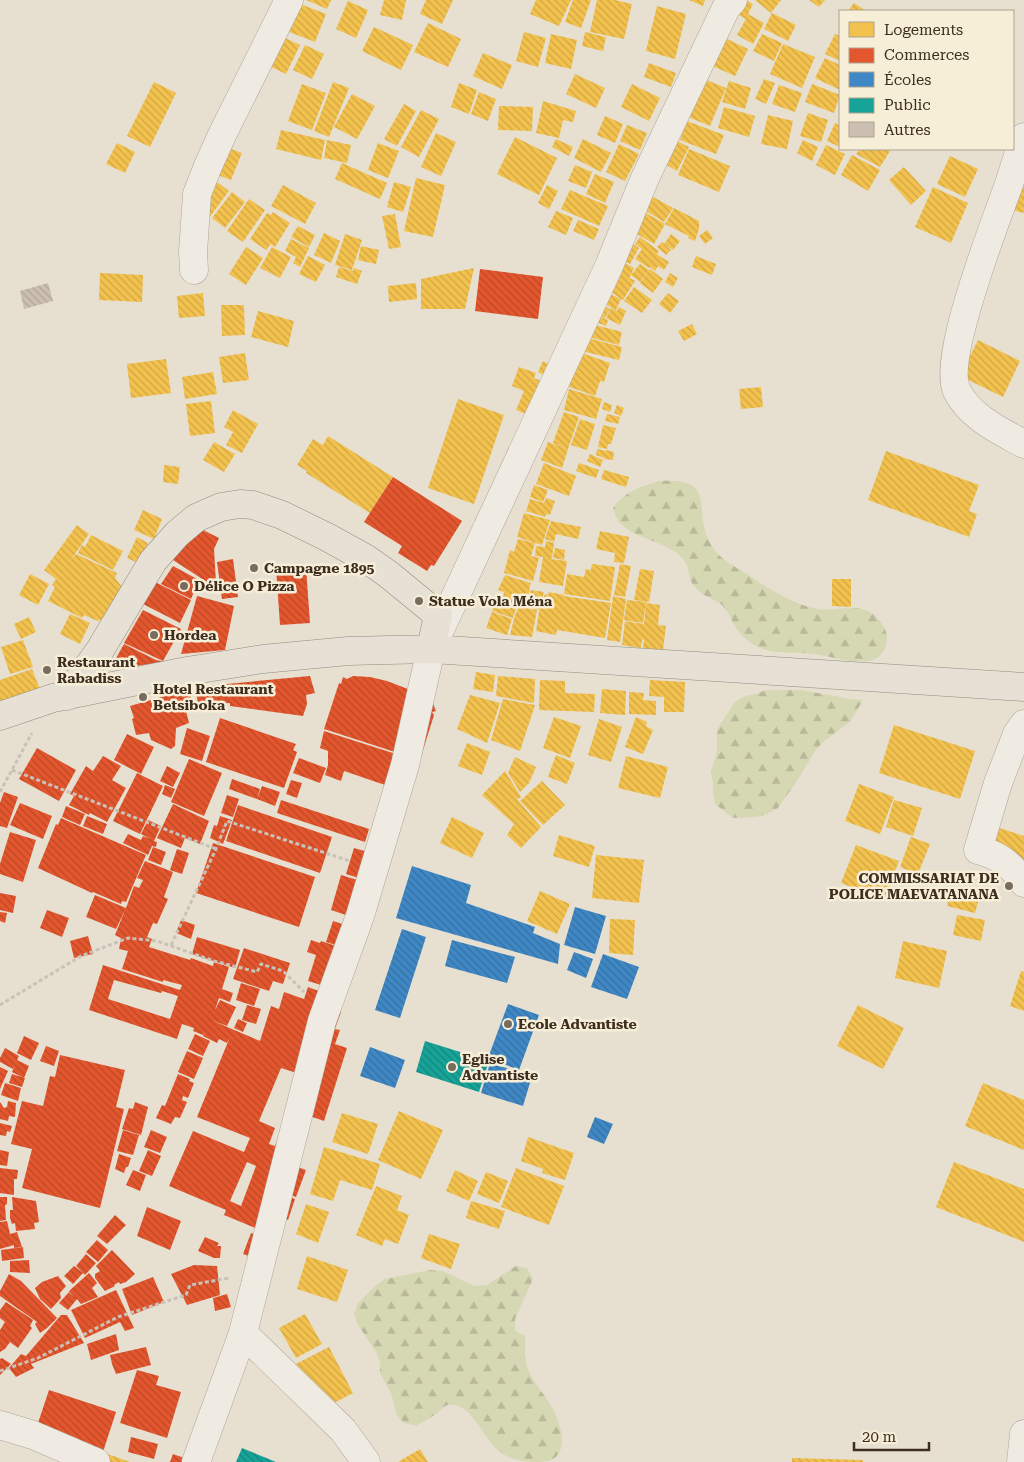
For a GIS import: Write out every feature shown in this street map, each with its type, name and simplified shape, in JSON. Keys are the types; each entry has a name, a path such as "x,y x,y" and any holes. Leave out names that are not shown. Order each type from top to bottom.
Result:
{"main road":[{"path":"60,697 100,650 152,561 171,540 196,518 221,507 240,504 253,505 282,515 365,558 388,574 438,615 431,649"},
{"path":"0,716 60,697 187,671 264,659 348,651 431,649 1024,687"}],"street":[{"path":"194,270 193,252 197,194 222,135 289,0"},
{"path":"196,1462 243,1333 322,1021 360,916 386,831 405,765 431,649 609,266 645,178 726,8 733,0"},
{"path":"1024,137 991,231 966,312 956,352 953,374 956,390 970,410 992,426 1024,444"},
{"path":"1024,724 1017,734 998,783 978,850 992,853 1012,867 1024,883"},
{"path":"243,1333 343,1430 366,1462"},
{"path":"0,1425 33,1435 96,1462"},
{"path":"1021,1462 1024,1434"}],"path":[{"path":"0,792 12,770 60,697"},
{"path":"12,770 216,849"},
{"path":"171,946 227,821 350,860 347,868"},
{"path":"0,1005 81,956 128,938 157,941 214,961 257,972 261,964 284,971 305,993 308,984"},
{"path":"0,1371 38,1358 118,1317 186,1295 190,1285 238,1276"}],"green space":[{"path":"660,481 678,481 690,485 697,490 705,531 714,549 724,559 792,601 825,610 853,608 866,610 876,616 885,629 887,639 884,650 878,657 869,661 858,662 814,654 765,650 750,642 737,629 722,605 700,592 694,586 685,562 677,553 630,531 617,518 613,508 617,502 628,493"},
{"path":"766,690 802,690 863,700 851,721 823,742 815,751 778,808 757,817 733,818 715,804 713,794 711,772 717,751 717,729 735,702 745,696"},
{"path":"516,1266 527,1268 533,1279 515,1319 515,1331 525,1336 525,1359 528,1369 553,1409 561,1431 562,1438 559,1452 549,1461 524,1461 505,1455 494,1446 469,1414 462,1408 454,1405 445,1406 416,1426 404,1423 397,1415 391,1393 380,1373 380,1362 376,1352 358,1325 354,1314 358,1303 385,1279 430,1270 443,1271 474,1286 487,1285"}],"building: Logements":[{"path":"290,0 326,14 315,42 279,28"},
{"path":"306,0 331,0 327,9"},
{"path":"384,0 406,0 402,20 380,15"},
{"path":"426,0 453,0 442,24 420,14"},
{"path":"536,0 571,0 559,26 530,14"},
{"path":"573,0 591,0 581,28 565,22"},
{"path":"597,0 615,0 632,4 624,39 590,32"},
{"path":"689,0 705,0 703,6"},
{"path":"746,0 753,4 748,14 764,23 753,44 737,35 746,19 737,14"},
{"path":"755,0 781,0 771,13"},
{"path":"809,0 825,0 819,7"},
{"path":"348,1 368,10 356,38 336,29"},
{"path":"854,3 864,10 849,10"},
{"path":"657,6 686,14 675,59 646,51"},
{"path":"772,13 796,25 788,41 764,29"},
{"path":"428,23 461,39 448,67 414,52"},
{"path":"374,27 413,45 401,70 362,51"},
{"path":"524,32 546,38 538,67 516,61"},
{"path":"585,32 606,37 603,51 582,46"},
{"path":"551,34 577,40 571,69 545,63"},
{"path":"762,34 782,43 774,61 753,51"},
{"path":"835,34 839,36 839,61 825,54"},
{"path":"279,35 300,45 286,74 265,64"},
{"path":"723,37 748,49 735,76 710,65"},
{"path":"783,44 815,57 802,88 770,74"},
{"path":"305,45 324,54 312,79 293,70"},
{"path":"483,53 512,65 502,89 473,76"},
{"path":"825,58 839,65 839,90 815,78"},
{"path":"649,63 676,73 671,87 644,77"},
{"path":"575,74 605,88 596,108 566,94"},
{"path":"704,79 726,88 710,126 688,117"},
{"path":"764,79 775,83 766,104 755,99"},
{"path":"729,81 751,88 745,109 722,102"},
{"path":"154,82 176,93 150,147 127,136"},
{"path":"333,82 349,88 329,137 314,131"},
{"path":"459,83 477,90 469,114 451,107"},
{"path":"302,84 326,93 312,130 288,121"},
{"path":"632,84 660,98 649,121 621,107"},
{"path":"812,84 839,95 834,113 805,102"},
{"path":"779,85 802,93 795,112 772,104"},
{"path":"479,92 496,99 488,121 471,114"},
{"path":"352,94 375,106 357,139 334,127"},
{"path":"543,101 576,111 573,122 563,120 559,138 536,133"},
{"path":"404,104 416,111 397,146 384,139"},
{"path":"499,106 533,107 532,131 498,130"},
{"path":"724,107 755,116 749,137 718,128"},
{"path":"421,110 439,119 419,157 401,147"},
{"path":"808,113 828,120 821,142 800,136"},
{"path":"768,115 793,121 787,149 761,144"},
{"path":"605,116 623,124 615,143 597,135"},
{"path":"687,121 724,135 716,154 680,140"},
{"path":"835,123 839,125 839,147 827,141"},
{"path":"627,125 647,133 640,150 620,141"},
{"path":"281,130 325,140 321,160 276,149"},
{"path":"436,133 456,142 441,176 421,167"},
{"path":"515,137 557,158 539,195 497,174"},
{"path":"556,139 573,147 569,156 552,147"},
{"path":"583,139 611,153 601,172 574,158"},
{"path":"327,140 351,145 347,163 324,158"},
{"path":"803,140 818,147 812,161 797,153"},
{"path":"677,141 689,147 677,171 665,164"},
{"path":"117,143 135,152 125,173 106,164"},
{"path":"215,143 242,153 231,180 204,170"},
{"path":"378,143 399,151 388,178 368,170"},
{"path":"619,144 639,154 625,181 606,172"},
{"path":"826,145 845,154 835,175 816,165"},
{"path":"689,149 730,166 719,192 678,175"},
{"path":"859,150 890,151 880,167 856,154"},
{"path":"852,155 880,170 868,191 841,175"},
{"path":"950,156 978,169 965,197 937,184"},
{"path":"342,163 387,183 380,199 335,179"},
{"path":"575,165 592,172 586,188 568,181"},
{"path":"904,167 926,191 911,205 889,180"},
{"path":"205,173 229,191 209,218 196,208"},
{"path":"595,174 614,182 605,203 586,194"},
{"path":"416,178 445,185 433,237 404,231"},
{"path":"1005,180 1024,184 1024,213 999,207"},
{"path":"394,182 411,187 403,212 387,207"},
{"path":"283,185 316,203 305,224 271,206"},
{"path":"547,185 558,191 549,209 538,203"},
{"path":"933,187 968,203 951,243 915,227"},
{"path":"570,190 608,206 599,226 561,209"},
{"path":"232,192 245,202 225,228 212,218"},
{"path":"646,193 673,208 664,222 638,206"},
{"path":"249,199 265,210 243,242 227,231"},
{"path":"674,208 699,221 699,229 695,241 665,224"},
{"path":"639,209 665,224 654,244 627,228"},
{"path":"556,211 573,218 566,235 548,227"},
{"path":"273,212 290,223 275,247 271,244 266,250 250,239 267,213 271,215"},
{"path":"395,214 401,247 389,249 382,216"},
{"path":"578,220 599,229 594,240 573,231"},
{"path":"298,226 315,235 309,247 291,237"},
{"path":"707,230 713,238 705,244 699,236"},
{"path":"324,233 340,241 331,263 314,255"},
{"path":"345,234 362,240 352,270 335,265"},
{"path":"671,234 680,241 673,250 664,244"},
{"path":"640,237 659,251 658,255 669,262 664,270 658,266 655,271 635,259 642,249 635,244"},
{"path":"624,238 639,248 630,264 614,256"},
{"path":"291,239 309,248 300,267 293,263 296,257 285,251"},
{"path":"662,242 671,250 666,255 657,247"},
{"path":"361,246 379,250 376,264 358,260"},
{"path":"246,247 263,258 246,285 229,274"},
{"path":"272,247 291,257 280,278 260,268"},
{"path":"308,256 325,265 316,282 299,274"},
{"path":"696,256 716,264 712,275 692,267"},
{"path":"621,261 634,268 629,279 635,281 623,300 605,288"},
{"path":"640,264 649,270 640,282 631,275"},
{"path":"339,267 353,271 354,268 362,271 357,284 336,277"},
{"path":"474,268 465,309 421,309 421,279"},
{"path":"650,269 663,279 653,293 640,283"},
{"path":"100,273 143,275 142,302 99,300"},
{"path":"670,273 678,278 673,287 665,282"},
{"path":"416,283 417,299 389,302 388,286"},
{"path":"634,287 652,300 642,313 624,301"},
{"path":"606,292 621,299 616,310 601,302"},
{"path":"203,293 205,316 179,318 177,296"},
{"path":"668,293 679,301 670,313 659,304"},
{"path":"600,304 610,309 605,318 596,314"},
{"path":"221,305 244,305 245,335 222,336"},
{"path":"619,307 626,311 620,325 606,318 611,308 617,311"},
{"path":"258,311 294,321 288,347 251,337"},
{"path":"598,316 608,320 606,326 596,322"},
{"path":"588,323 622,332 619,345 585,336"},
{"path":"692,324 697,334 684,341 678,331"},
{"path":"584,337 622,347 619,360 581,351"},
{"path":"978,340 1020,361 1003,397 960,376"},
{"path":"579,352 610,363 604,382 600,381 595,396 567,386"},
{"path":"245,353 249,380 223,383 219,357"},
{"path":"166,359 171,393 131,398 127,364"},
{"path":"543,361 556,368 550,378 538,372"},
{"path":"519,367 536,373 534,378 550,385 536,418 516,410 524,391 512,386"},
{"path":"213,372 217,394 185,399 182,377"},
{"path":"761,387 763,407 741,409 739,389"},
{"path":"569,389 602,399 596,419 564,410"},
{"path":"458,399 504,415 474,504 428,488"},
{"path":"211,401 215,433 190,436 186,404"},
{"path":"604,402 612,405 610,412 602,409"},
{"path":"617,405 624,408 621,416 614,413"},
{"path":"233,410 258,424 242,453 226,445 233,432 224,427"},
{"path":"564,412 579,417 568,449 553,443"},
{"path":"607,414 620,417 618,424 605,421"},
{"path":"580,419 595,424 587,450 571,445"},
{"path":"603,425 616,428 611,444 608,444 607,449 598,447"},
{"path":"328,436 393,477 370,513 306,473 307,471 297,465 313,439 323,445"},
{"path":"214,442 235,454 224,472 203,460"},
{"path":"548,442 568,449 562,468 541,460"},
{"path":"597,449 606,451 604,458 596,455"},
{"path":"606,450 614,452 613,460 604,459"},
{"path":"886,451 979,485 969,511 977,514 969,537 868,500"},
{"path":"590,454 603,460 600,467 587,461"},
{"path":"544,463 576,476 569,496 536,484"},
{"path":"579,463 599,470 596,478 576,471"},
{"path":"164,465 180,467 178,484 163,482"},
{"path":"604,470 629,477 626,487 601,479"},
{"path":"534,485 548,490 543,502 530,497"},
{"path":"546,498 555,501 550,515 546,514 545,517 526,511 530,499 544,503"},
{"path":"143,510 162,519 154,539 134,530"},
{"path":"524,513 550,520 542,545 517,537"},
{"path":"551,521 581,527 578,539 556,534 554,542 545,539"},
{"path":"77,525 89,534 70,561 76,554 117,573 115,578 123,588 105,618 98,621 84,615 82,618 48,601 55,587 52,585 56,579 44,570"},
{"path":"600,531 629,537 624,563 614,562 615,553 596,549"},
{"path":"91,535 123,551 113,570 78,553 82,545 85,547"},
{"path":"137,537 148,543 138,563 127,558"},
{"path":"518,539 535,543 531,556 539,558 533,581 504,573 510,550 514,552"},
{"path":"546,541 554,543 552,558 550,559 567,561 563,586 539,582 543,557 535,556 536,546 545,547"},
{"path":"555,548 565,550 564,560 553,558"},
{"path":"592,564 615,567 610,601 564,594 567,574 584,577 586,569 591,570"},
{"path":"620,564 631,566 625,597 614,595"},
{"path":"640,569 654,571 649,602 634,600"},
{"path":"30,574 49,584 38,605 19,595"},
{"path":"505,575 531,583 524,607 502,601 504,592 498,590"},
{"path":"832,579 851,579 851,607 832,606"},
{"path":"531,590 544,592 539,610 526,606"},
{"path":"549,592 611,603 605,638 557,630 556,635 536,631 539,611 545,594 548,595"},
{"path":"613,596 626,599 620,642 607,640"},
{"path":"496,600 516,608 513,618 492,611"},
{"path":"627,600 646,602 643,623 624,620"},
{"path":"646,603 660,605 658,625 666,626 663,650 643,648 644,640 642,639 641,648 622,645 625,621 644,624"},
{"path":"519,607 537,610 532,637 510,635"},
{"path":"492,612 512,619 507,635 486,628"},
{"path":"70,614 90,623 80,644 60,634"},
{"path":"29,617 36,632 21,639 14,624"},
{"path":"23,640 33,667 10,674 1,647"},
{"path":"32,669 42,694 4,709 0,699 0,680"},
{"path":"476,672 495,675 493,692 473,689"},
{"path":"498,676 535,679 534,703 496,696"},
{"path":"540,680 565,681 565,693 595,694 594,712 539,710"},
{"path":"650,680 685,682 684,712 664,712 664,697 649,696"},
{"path":"602,689 626,691 625,715 600,713"},
{"path":"629,692 644,693 643,700 656,701 656,715 629,714"},
{"path":"470,695 500,703 487,743 457,729"},
{"path":"503,699 535,705 520,751 491,740"},
{"path":"554,717 581,726 570,758 543,748"},
{"path":"636,717 647,722 646,726 653,730 643,754 625,747"},
{"path":"599,719 622,727 611,762 588,755"},
{"path":"894,725 975,751 960,799 879,773"},
{"path":"467,743 490,752 482,775 458,766"},
{"path":"556,755 575,763 567,784 548,777"},
{"path":"626,756 668,767 660,798 618,788"},
{"path":"515,757 536,767 529,783 520,792 508,773"},
{"path":"505,771 521,797 516,798 541,827 521,848 507,835 514,824 482,795"},
{"path":"542,781 565,805 543,825 520,801"},
{"path":"859,784 894,797 880,834 845,821"},
{"path":"894,800 922,808 913,836 886,827"},
{"path":"452,817 484,833 472,858 440,843"},
{"path":"993,826 1024,836 1024,865 985,852"},
{"path":"559,835 595,846 589,867 553,856"},
{"path":"911,837 930,844 918,874 900,867"},
{"path":"856,845 899,861 884,900 841,883"},
{"path":"596,855 644,860 639,903 592,898"},
{"path":"951,888 980,895 975,913 947,906"},
{"path":"540,891 570,904 557,934 527,921"},
{"path":"957,915 985,920 981,941 953,935"},
{"path":"610,919 635,920 633,955 609,953"},
{"path":"903,941 947,951 939,988 895,978"},
{"path":"1021,971 1024,972 1024,1011 1010,1006"},
{"path":"858,1005 904,1028 883,1069 837,1046"},
{"path":"983,1083 1024,1100 1024,1150 965,1126"},
{"path":"399,1111 443,1130 421,1179 378,1160"},
{"path":"342,1113 378,1124 368,1154 332,1142"},
{"path":"528,1137 574,1153 565,1180 542,1173 543,1169 521,1161"},
{"path":"324,1147 380,1164 372,1190 340,1180 333,1201 310,1194"},
{"path":"954,1162 1024,1189 1024,1242 936,1207"},
{"path":"516,1168 564,1186 549,1225 501,1207"},
{"path":"455,1170 478,1181 469,1201 446,1191"},
{"path":"486,1172 508,1181 499,1203 477,1194"},
{"path":"376,1186 402,1196 397,1210 409,1215 398,1244 385,1239 382,1246 356,1235"},
{"path":"471,1201 505,1211 499,1229 466,1218"},
{"path":"306,1204 329,1212 318,1243 296,1234"},
{"path":"429,1234 460,1244 451,1269 421,1258"},
{"path":"307,1256 348,1270 337,1302 297,1289"},
{"path":"305,1314 322,1344 296,1358 279,1328"},
{"path":"329,1347 353,1393 317,1412 292,1366"},
{"path":"420,1449 428,1462 398,1462"},
{"path":"105,1453 130,1462 101,1462"},
{"path":"792,1458 863,1460 863,1462 792,1462"}],"building: Commerces":[{"path":"480,269 543,277 538,319 475,311"},
{"path":"393,477 462,521 434,566 431,565 427,571 398,553 402,546 364,522"},
{"path":"203,530 219,538 214,549 216,583 210,584 173,560 186,541"},
{"path":"233,559 238,597 222,599 217,562"},
{"path":"173,566 199,580 191,599 161,584"},
{"path":"306,567 310,623 280,625 276,568"},
{"path":"151,580 191,600 180,623 141,603"},
{"path":"197,596 234,606 225,650 181,654"},
{"path":"143,610 181,629 163,661 124,643"},
{"path":"124,644 156,660 165,662 128,667 111,667"},
{"path":"310,676 315,693 306,695 307,704 303,716 230,706 230,703 208,705 198,703 195,687"},
{"path":"353,676 387,681 431,698 436,711 432,712 434,715 415,776 398,753 324,729 339,683 341,684 343,677 347,679"},
{"path":"189,689 193,706 185,707 189,723 176,728 175,746 171,749 151,740 149,733 136,735 130,706"},
{"path":"220,718 296,744 293,750 297,752 284,788 206,762"},
{"path":"187,728 210,736 202,761 180,754"},
{"path":"324,731 396,754 385,785 344,771 341,781 325,775 328,765 328,751 320,748"},
{"path":"127,734 154,747 141,774 114,760"},
{"path":"37,748 76,770 59,801 19,779"},
{"path":"103,756 121,766 112,780 126,788 107,822 69,805 74,796 70,794 86,766 93,771"},
{"path":"299,758 326,768 320,783 293,773"},
{"path":"189,759 222,773 204,816 171,802"},
{"path":"167,766 180,773 173,787 160,781"},
{"path":"137,773 163,786 140,834 113,821"},
{"path":"232,779 260,789 257,799 229,789"},
{"path":"291,780 302,783 297,798 286,794"},
{"path":"165,785 175,789 171,798 162,794"},
{"path":"262,786 280,792 275,806 257,799"},
{"path":"4,792 18,797 7,828 0,826 0,803"},
{"path":"227,795 239,799 233,817 221,813"},
{"path":"281,800 369,829 365,842 277,813"},
{"path":"20,803 52,816 43,839 10,825"},
{"path":"173,804 209,821 200,844 185,838 181,848 157,838"},
{"path":"238,805 332,837 320,873 226,841"},
{"path":"66,806 85,814 80,825 62,817"},
{"path":"87,816 107,824 103,834 83,826"},
{"path":"220,816 232,820 223,844 210,838 214,825 217,826"},
{"path":"61,818 146,855 126,902 122,901 121,904 92,893 38,868 56,824 58,825"},
{"path":"148,820 161,826 154,841 157,842 156,847 152,846 148,855 123,843 128,834 141,840 143,836 151,839 141,834"},
{"path":"10,832 36,840 23,882 0,874 0,864"},
{"path":"213,843 315,877 299,927 196,893"},
{"path":"153,847 166,852 161,865 148,860"},
{"path":"354,848 368,852 378,884 346,874"},
{"path":"177,849 189,853 182,874 170,870"},
{"path":"145,861 173,872 164,897 168,899 157,924 153,923 147,937 152,939 149,947 213,966 214,962 229,967 222,989 233,993 230,1002 219,998 215,1010 220,1000 236,1007 227,1026 211,1020 260,1041 271,1006 279,1009 284,992 304,999 308,987 324,993 336,1010 341,1012 335,1029 340,1030 335,1044 347,1048 324,1121 307,1115 303,1075 281,1068 259,1121 275,1128 269,1144 275,1146 280,1133 289,1164 306,1170 296,1197 280,1191 280,1193 295,1199 288,1220 272,1214 265,1232 224,1215 226,1210 169,1186 193,1131 244,1152 250,1138 197,1117 230,1037 227,1043 219,1039 217,1043 203,1036 205,1032 203,1035 193,1031 194,1028 182,1024 177,1039 89,1010 103,965 180,990 182,985 163,980 163,982 122,969 128,951 119,949 121,938 115,935 125,910 116,929 86,917 95,895 126,908 134,886 139,888 143,880 137,878","holes":["114,980 178,996 170,1019 108,999","247,1162 256,1166 241,1206 230,1201"]},
{"path":"341,875 377,886 349,916 331,910"},
{"path":"0,893 16,896 13,913 0,910"},
{"path":"47,910 69,918 62,937 40,928"},
{"path":"0,912 7,913 5,923 0,921"},
{"path":"181,920 195,925 191,939 176,933"},
{"path":"333,921 358,929 351,950 326,942"},
{"path":"88,936 93,954 74,958 70,941"},
{"path":"197,937 240,950 235,968 192,954"},
{"path":"311,940 320,943 321,941 357,953 344,992 308,981 316,955 307,952"},
{"path":"244,948 290,963 283,984 273,981 269,991 233,979"},
{"path":"241,983 260,989 254,1006 236,1000"},
{"path":"247,1005 261,1009 256,1024 242,1020"},
{"path":"238,1019 247,1023 243,1032 234,1028"},
{"path":"195,1034 210,1041 203,1056 188,1049"},
{"path":"24,1036 39,1043 31,1060 17,1053"},
{"path":"46,1046 59,1051 54,1066 40,1061"},
{"path":"5,1048 19,1056 17,1060 29,1066 24,1078 12,1072 16,1063 13,1069 0,1062"},
{"path":"187,1051 203,1058 194,1079 178,1072"},
{"path":"60,1055 125,1070 116,1107 124,1109 100,1208 22,1188 32,1149 11,1144 22,1101 43,1106 50,1076 55,1077"},
{"path":"0,1067 8,1071 0,1089"},
{"path":"12,1074 25,1078 22,1087 9,1083"},
{"path":"178,1074 190,1079 189,1081 194,1083 188,1098 183,1096 182,1100 187,1102 180,1118 175,1117 171,1124 156,1118 162,1105 165,1106"},
{"path":"5,1083 21,1088 18,1101 1,1095"},
{"path":"8,1101 16,1103 15,1117 9,1116 8,1121 0,1119 0,1102 4,1108 7,1107"},
{"path":"135,1102 148,1107 141,1135 122,1129 129,1108 133,1109"},
{"path":"0,1123 12,1126 10,1132 7,1131 6,1136 0,1135"},
{"path":"123,1130 139,1135 133,1155 117,1151"},
{"path":"151,1130 167,1137 160,1153 144,1147"},
{"path":"0,1150 9,1152 7,1166 0,1165"},
{"path":"148,1150 161,1156 152,1176 139,1171"},
{"path":"119,1154 131,1158 124,1173 115,1169"},
{"path":"0,1168 18,1170 17,1179 14,1179 14,1195 0,1193"},
{"path":"133,1170 146,1175 140,1191 126,1185"},
{"path":"0,1197 7,1197 7,1204 5,1205 6,1220 0,1221"},
{"path":"12,1197 36,1201 39,1222 34,1223 35,1229 16,1231 15,1223 12,1224 10,1218 10,1210 13,1210"},
{"path":"147,1207 181,1221 170,1250 137,1236"},
{"path":"115,1215 126,1225 107,1244 97,1236"},
{"path":"7,1221 10,1234 17,1232 22,1247 14,1248 14,1245 0,1249 0,1222"},
{"path":"251,1233 264,1238 262,1261 243,1254"},
{"path":"205,1237 219,1243 217,1246 221,1246 220,1258 214,1258 198,1251"},
{"path":"97,1240 108,1250 98,1262 86,1252"},
{"path":"23,1247 24,1258 2,1261 1,1250"},
{"path":"112,1250 135,1274 126,1282 120,1284 119,1282 105,1291 95,1278 95,1274 100,1271 96,1266"},
{"path":"86,1254 96,1263 85,1275 76,1266"},
{"path":"29,1260 30,1273 10,1272 10,1261"},
{"path":"194,1265 217,1266 220,1295 187,1305 171,1274"},
{"path":"74,1266 83,1273 73,1284 64,1276"},
{"path":"89,1273 97,1283 92,1288 98,1297 81,1304 77,1299 68,1310 59,1303 69,1292 74,1297 69,1291"},
{"path":"9,1274 21,1281 57,1318 40,1333 35,1324 37,1322 0,1296 0,1291"},
{"path":"58,1276 66,1286 60,1293 61,1298 51,1309 40,1299 35,1288 42,1282"},
{"path":"153,1277 164,1302 132,1315 122,1289"},
{"path":"116,1290 134,1328 125,1331 120,1322 85,1338 71,1310"},
{"path":"227,1294 231,1307 215,1311 213,1298"},
{"path":"6,1302 33,1320 30,1326 32,1328 18,1348 10,1342 0,1352 0,1330 5,1322 0,1318 0,1310"},
{"path":"61,1315 67,1315 84,1343 31,1364 34,1368 16,1377 9,1368 21,1354 26,1356"},
{"path":"116,1334 119,1350 91,1360 87,1344"},
{"path":"146,1347 151,1365 116,1374 110,1355"},
{"path":"2,1358 11,1364 0,1375 0,1359"},
{"path":"137,1370 159,1376 156,1385 181,1392 167,1438 120,1423"},
{"path":"49,1390 116,1412 101,1458 34,1435"},
{"path":"131,1437 158,1444 154,1459 128,1452"},
{"path":"173,1454 184,1458 183,1462 170,1462"}],"building: Écoles":[{"path":"412,866 471,885 466,903 535,927 533,933 560,944 558,964 396,918"},
{"path":"575,907 606,916 595,954 564,945"},
{"path":"402,929 426,937 400,1018 375,1010"},
{"path":"452,940 515,957 507,983 445,966"},
{"path":"574,952 593,959 586,978 567,970"},
{"path":"603,954 639,967 627,999 591,987"},
{"path":"508,1004 539,1015 519,1070 488,1058"},
{"path":"370,1047 405,1060 395,1088 360,1076"},
{"path":"490,1063 532,1076 523,1106 481,1093"},
{"path":"595,1117 613,1124 604,1144 587,1137"}],"building: Public":[{"name":"Eglise Advantiste","path":"425,1041 489,1061 479,1092 416,1072"},
{"path":"242,1448 276,1462 236,1462"}],"building: Autres":[{"path":"48,283 53,301 24,309 20,291"}],"place":[{"name":"Campagne 1895","path":"254,568"},
{"name":"Délice O Pizza","path":"184,586"},
{"name":"Statue Vola Ména","path":"419,601"},
{"name":"Hordea","path":"154,635"},
{"name":"Restaurant Rabadiss","path":"47,670"},
{"name":"Hotel Restaurant Betsiboka","path":"143,697"},
{"name":"COMMISSARIAT DE POLICE MAEVATANANA","path":"1009,886"},
{"name":"Ecole Advantiste","path":"508,1024"},
{"name":"Eglise Advantiste","path":"452,1067"}]}
